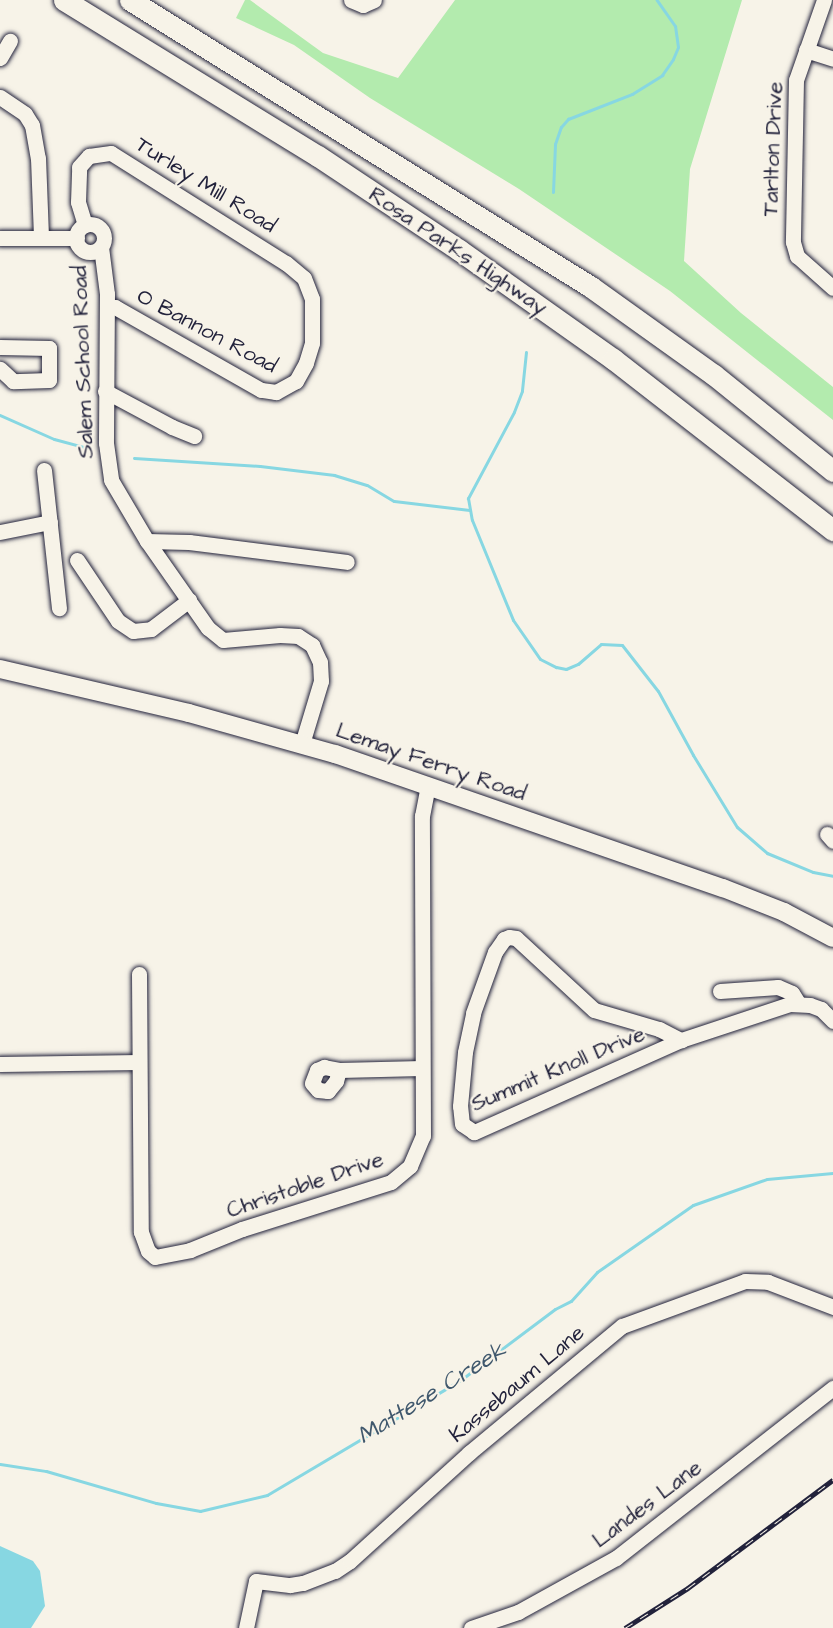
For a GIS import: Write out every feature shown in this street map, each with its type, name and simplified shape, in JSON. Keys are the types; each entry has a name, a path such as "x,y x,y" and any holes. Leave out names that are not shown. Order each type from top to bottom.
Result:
{"highway":[{"name":"Rosa Parks Highway","path":"64,0 318,156 469,256 682,411 833,530"},
{"name":"Rosa Parks Highway","path":"130,0 591,287 714,375 833,471"}],"main road":[{"name":"Lemay Ferry Road","path":"0,669 189,713 302,744 759,901 833,938"}],"street":[{"path":"351,0 363,5 374,0"},
{"name":"Tarlton Drive","path":"824,0 796,80 794,250 804,264 833,288"},
{"path":"0,58 10,41"},
{"path":"806,50 833,59"},
{"path":"0,97 25,114 32,125 38,158 41,236"},
{"name":"Turley Mill Road","path":"81,232 77,177 79,167 89,156 111,153 134,165 286,263"},
{"path":"0,238 81,232 96,225 102,232 104,241 101,247 95,251 86,251 79,246 81,232"},
{"name":"Salem School Road","path":"101,247 107,307 105,391 107,452 111,480 147,541 208,628 223,640 280,635 298,636 312,645 320,662 321,681 302,744"},
{"name":"O Bannon Road","path":"107,307 116,307 261,390 276,393 296,381 306,363 312,343 312,299 304,278 286,263"},
{"path":"0,347 49,348 49,380 13,381 0,369"},
{"path":"105,391 172,428 194,436"},
{"path":"44,470 59,609"},
{"path":"0,532 50,522"},
{"path":"147,541 189,542 347,562"},
{"path":"77,560 118,621 133,631 151,629 189,600"},
{"name":"Christoble Drive","path":"139,974 141,1232 142,1242 155,1257 190,1251 242,1230 391,1182 411,1166 421,1145 422,816 428,786"},
{"name":"Summit Knoll Drive","path":"681,1040 659,1029 594,1010 516,938 509,937 504,939 495,952 473,1013 465,1052 460,1106 462,1124 474,1132 681,1040 790,1004 799,1004"},
{"path":"720,991 778,987 792,993 799,1004 820,1010 833,1021"},
{"path":"0,1064 139,1062"},
{"path":"339,1070 422,1068"},
{"name":"Kassebaum Lane","path":"246,1628 256,1581 290,1585 303,1583 335,1571 350,1561 477,1446 609,1335 635,1319 745,1281 768,1282 833,1307"},
{"name":"Landes Lane","path":"471,1628 518,1612 616,1558 833,1388"}],"green space":[{"path":"245,0 250,0 323,53 398,78 455,0 742,0 690,169 684,261 741,313 833,387 833,420 670,291 519,189 370,98 294,45 236,18"}],"water":[{"path":"0,1546 33,1561 40,1571 45,1606 31,1628 0,1628"}],"waterway":[{"path":"553,192 555,144 561,127 568,119 632,94 662,75 673,59 678,47 675,26 657,0"},
{"path":"526,352 522,391 514,412 468,498 472,520 513,620 540,659 556,667 566,669 578,664 601,644 622,645 658,691 693,755 737,827 767,853 813,872 833,876"},
{"path":"0,415 54,439 91,449"},
{"path":"134,458 260,466 334,475 367,485 394,501 469,510"},
{"name":"Mattese Creek","path":"0,1464 46,1471 156,1503 200,1511 267,1495 462,1379 555,1309 571,1301 597,1272 693,1205 767,1179 833,1173"}],"railway":[{"path":"625,1628 688,1588 833,1480"}]}
